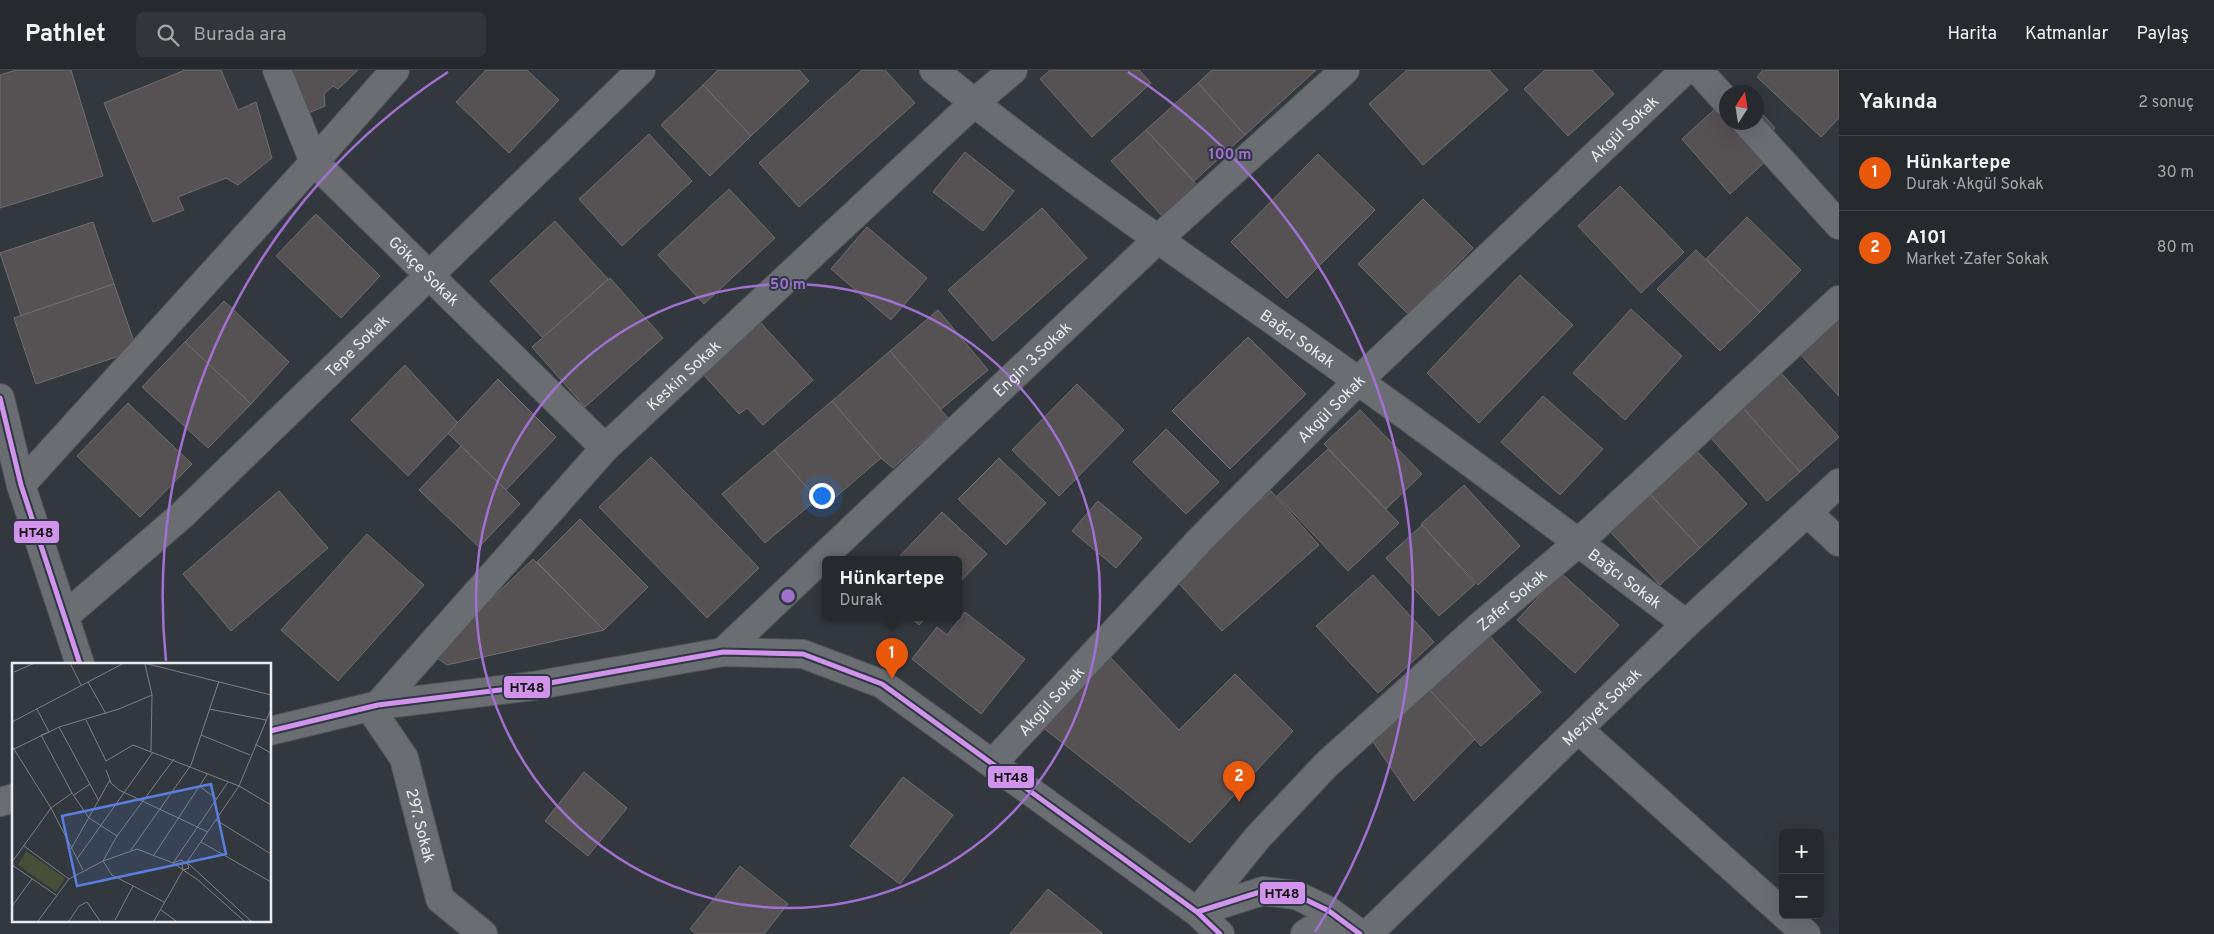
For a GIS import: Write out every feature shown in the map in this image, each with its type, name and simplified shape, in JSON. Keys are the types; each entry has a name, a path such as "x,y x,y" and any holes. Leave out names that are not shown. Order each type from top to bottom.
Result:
{"street":[{"name":"Gökçe Sokak","path":"277,70 314,162 605,448"},
{"path":"21,485 395,70"},
{"name":"Tepe Sokak","path":"65,616 181,516 641,70"},
{"name":"Bağcı Sokak","path":"934,70 974,103 1158,239 1358,381 1579,542 1686,624"},
{"name":"Keskin Sokak","path":"374,706 605,448 974,103 1013,70"},
{"name":"Engin 3.Sokak","path":"825,556 1158,239 1345,70"},
{"name":"Akgül Sokak","path":"993,763 1201,539 1358,381 1685,70"},
{"path":"1698,70 1719,93"},
{"path":"1753,130 1839,225"},
{"name":"Zafer Sokak","path":"1197,912 1258,837 1327,764 1479,627 1579,542 1839,300"},
{"path":"0,398 21,485 80,663"},
{"name":"Meziyet Sokak","path":"1368,934 1686,624 1808,513 1839,482"},
{"path":"1808,513 1839,542"},
{"name":"Engin 3.Sokak","path":"724,652 822,559"},
{"path":"271,730 374,706 533,686 724,652 803,654 882,684 1197,912 1220,934"},
{"name":"297. Sokak","path":"374,706 404,758 440,899 483,934"},
{"path":"1579,730 1779,910"},
{"path":"1197,912 1263,890 1296,895 1329,911 1359,934"},
{"path":"1790,919 1806,934"},
{"path":"1305,934 1321,926 1337,925 1352,929 1359,934"}],"building":[{"path":"16,70 71,70 103,176 0,208 0,75"},
{"path":"185,70 221,70 238,110 256,102 272,158 238,185 226,178 178,197 184,210 153,222 104,103"},
{"path":"291,70 358,70 338,89 333,86 324,94 325,106 306,114"},
{"path":"486,70 527,70 559,100 509,153 456,102"},
{"path":"718,70 799,70 809,81 751,136 703,85"},
{"path":"862,70 885,70 915,103 799,207 759,163"},
{"path":"1050,70 1139,70 1151,83 1092,137 1040,79"},
{"path":"1212,70 1316,70 1245,135 1198,83"},
{"path":"1407,70 1489,70 1508,90 1423,165 1369,104"},
{"path":"1545,70 1592,70 1614,94 1568,136 1524,89"},
{"path":"1763,70 1839,70 1839,118 1821,137 1757,77"},
{"path":"1198,83 1245,135 1194,181 1146,130"},
{"path":"703,85 751,136 710,176 661,125"},
{"path":"1719,105 1719,130 1764,130 1764,116 1775,128 1754,146 1767,160 1730,194 1682,139"},
{"path":"1146,130 1197,185 1163,217 1111,161"},
{"path":"649,134 692,181 622,246 579,199"},
{"path":"965,152 1014,191 983,231 933,192"},
{"path":"1318,154 1375,210 1287,298 1231,242"},
{"path":"1620,186 1684,252 1641,293 1578,226"},
{"path":"729,189 775,238 704,304 658,255"},
{"path":"1423,199 1473,248 1408,314 1358,264"},
{"path":"1042,208 1087,258 993,341 948,290"},
{"path":"316,214 380,276 341,318 276,256"},
{"path":"1747,217 1801,270 1760,312 1706,259"},
{"path":"555,221 608,279 543,338 490,281"},
{"path":"93,222 114,284 21,316 0,253"},
{"path":"867,227 927,278 891,320 831,269"},
{"path":"1696,250 1760,312 1720,351 1657,289"},
{"path":"1520,275 1573,325 1479,423 1427,373"},
{"path":"610,278 663,338 585,407 532,347"},
{"path":"114,284 137,350 36,384 14,318"},
{"path":"224,301 289,362 251,404 185,342"},
{"path":"1631,309 1682,356 1625,420 1573,373"},
{"path":"938,310 988,370 940,410 890,351"},
{"path":"1839,318 1839,396 1798,352"},
{"path":"760,322 813,380 763,425 747,408 739,414 703,374"},
{"path":"1248,337 1306,394 1230,469 1172,411"},
{"path":"185,342 251,404 208,448 142,387"},
{"path":"890,351 948,418 893,468 881,458 832,401"},
{"path":"405,365 458,423 408,476 351,420"},
{"path":"1781,373 1839,437 1800,472 1742,407"},
{"path":"498,379 556,437 506,490 448,433"},
{"path":"1077,384 1124,430 1059,496 1012,450"},
{"path":"1543,396 1603,449 1560,495 1501,442"},
{"path":"832,401 881,458 824,507 774,450"},
{"path":"128,403 192,464 140,517 77,456"},
{"path":"1742,407 1800,472 1767,501 1709,436"},
{"path":"1360,410 1422,474 1386,509 1324,444"},
{"path":"1166,429 1219,482 1186,514 1133,462"},
{"path":"461,446 520,504 479,547 419,490"},
{"path":"1328,449 1399,523 1348,571 1277,496"},
{"path":"1695,449 1747,504 1700,548 1649,493"},
{"path":"774,450 817,499 765,543 722,494"},
{"path":"651,457 759,568 707,618 599,507"},
{"path":"999,458 1046,503 1006,545 958,499"},
{"path":"1464,485 1520,546 1478,585 1421,524"},
{"path":"1644,488 1700,548 1660,585 1604,525"},
{"path":"279,491 328,548 231,631 183,574"},
{"path":"1271,491 1319,545 1222,631 1174,578"},
{"path":"1098,501 1142,538 1116,568 1072,531"},
{"path":"942,512 987,554 962,580 962,556 900,556"},
{"path":"580,519 648,587 604,630 537,562"},
{"path":"1422,525 1475,584 1439,616 1386,558"},
{"path":"367,534 424,585 338,681 281,630"},
{"path":"533,559 604,630 447,665 433,655"},
{"path":"1561,573 1619,625 1575,673 1517,620"},
{"path":"1373,575 1434,642 1378,693 1316,626"},
{"path":"965,612 1025,659 981,714 912,659 937,627 947,635 958,621 962,621 962,616"},
{"path":"914,621 923,621 919,625"},
{"path":"1488,634 1541,692 1481,746 1428,688"},
{"path":"1110,657 1179,730 1235,674 1293,731 1190,843 1041,726"},
{"path":"1428,688 1475,739 1414,801 1371,739"},
{"path":"584,772 627,808 588,856 545,821"},
{"path":"903,777 953,815 900,884 850,846"},
{"path":"740,866 788,904 764,934 696,934 690,929"},
{"path":"1048,889 1102,933 1010,934"}],"transit line":[{"name":"HT48","path":"0,398 21,485 80,663"},
{"name":"HT48","path":"271,731 378,705 533,686 723,652 803,654 882,684 1197,912 1220,934"},
{"name":"HT48","path":"1197,912 1263,891 1296,895 1329,911 1360,934"}],"place":[{"name":"Hünkartepe","path":"892,679"},
{"name":"A101","path":"1239,802"}]}
